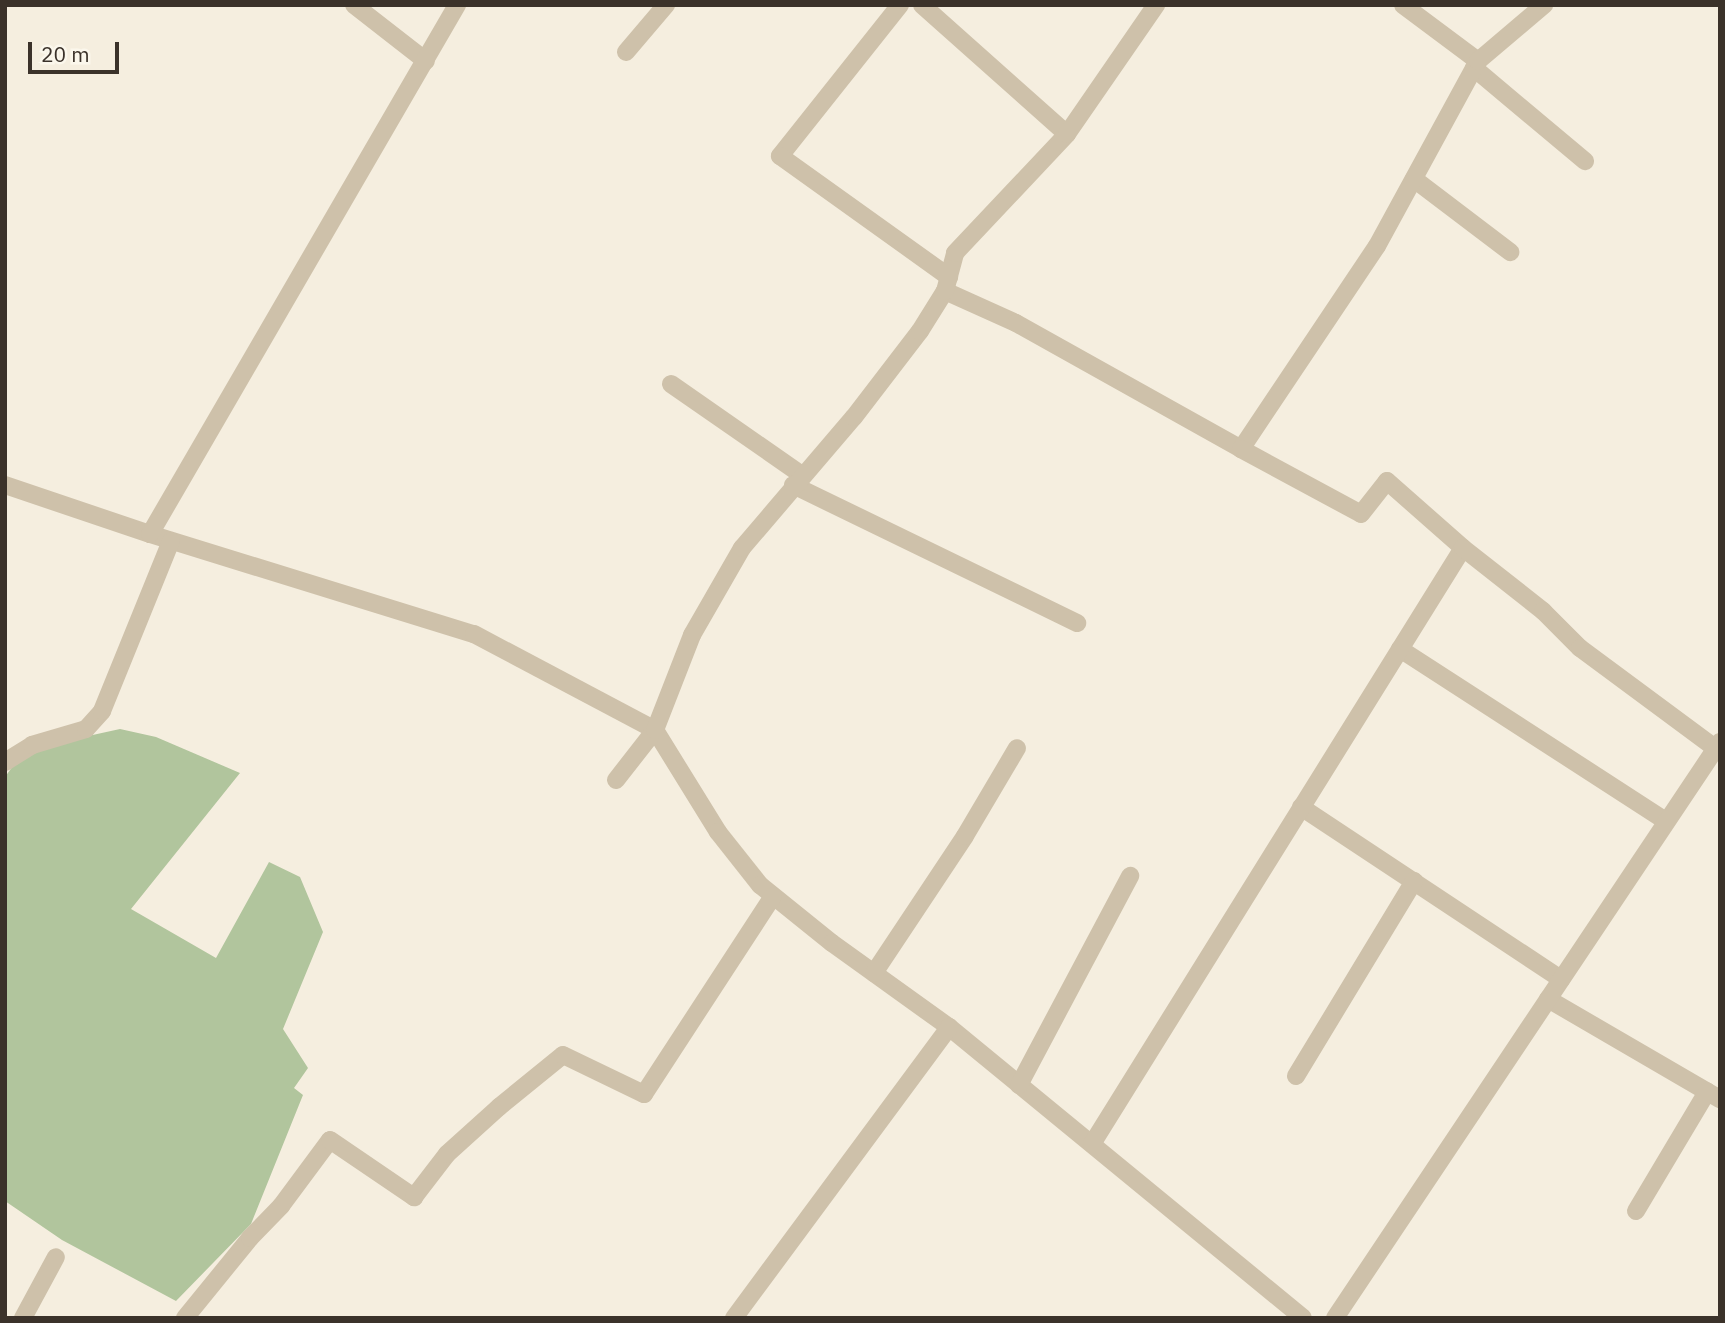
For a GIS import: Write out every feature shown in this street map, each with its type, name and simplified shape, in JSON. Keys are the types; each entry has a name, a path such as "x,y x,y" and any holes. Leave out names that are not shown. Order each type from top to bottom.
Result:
{"street":[{"path":"354,5 426,61"},
{"path":"150,534 457,5"},
{"path":"626,52 666,5"},
{"path":"900,5 780,156 947,284 1361,514 1387,481 1463,548 1543,611 1580,648 1718,745 1335,1318"},
{"path":"922,5 1067,134"},
{"path":"616,780 655,730 692,635 743,548 912,342 947,284 955,253 1067,134 1156,5"},
{"path":"1403,5 1585,161"},
{"path":"1241,449 1377,246 1476,65 1544,5"},
{"path":"1414,178 1510,252"},
{"path":"671,384 798,480 1077,623"},
{"path":"5,485 171,541 474,634 655,730 718,832 760,885 949,1027 1303,1318"},
{"path":"5,762 32,745 86,729 102,711 171,541"},
{"path":"1092,1144 1463,548"},
{"path":"1400,649 1666,821"},
{"path":"874,973 965,836 1017,748"},
{"path":"1301,807 1561,979"},
{"path":"1019,1084 1130,876"},
{"path":"1296,1076 1414,881"},
{"path":"187,1317 281,1206 330,1140 414,1197 447,1154 563,1055 643,1094 773,896"},
{"path":"1548,999 1713,1095 1636,1211"},
{"path":"734,1318 949,1027"},
{"path":"23,1318 56,1257"}],"green space":[{"path":"120,729 156,737 240,773 131,909 216,958 269,862 300,877 323,932 283,1029 308,1068 294,1088 303,1095 251,1224 176,1301 62,1240 5,1201 5,777 15,763 47,745"}]}
